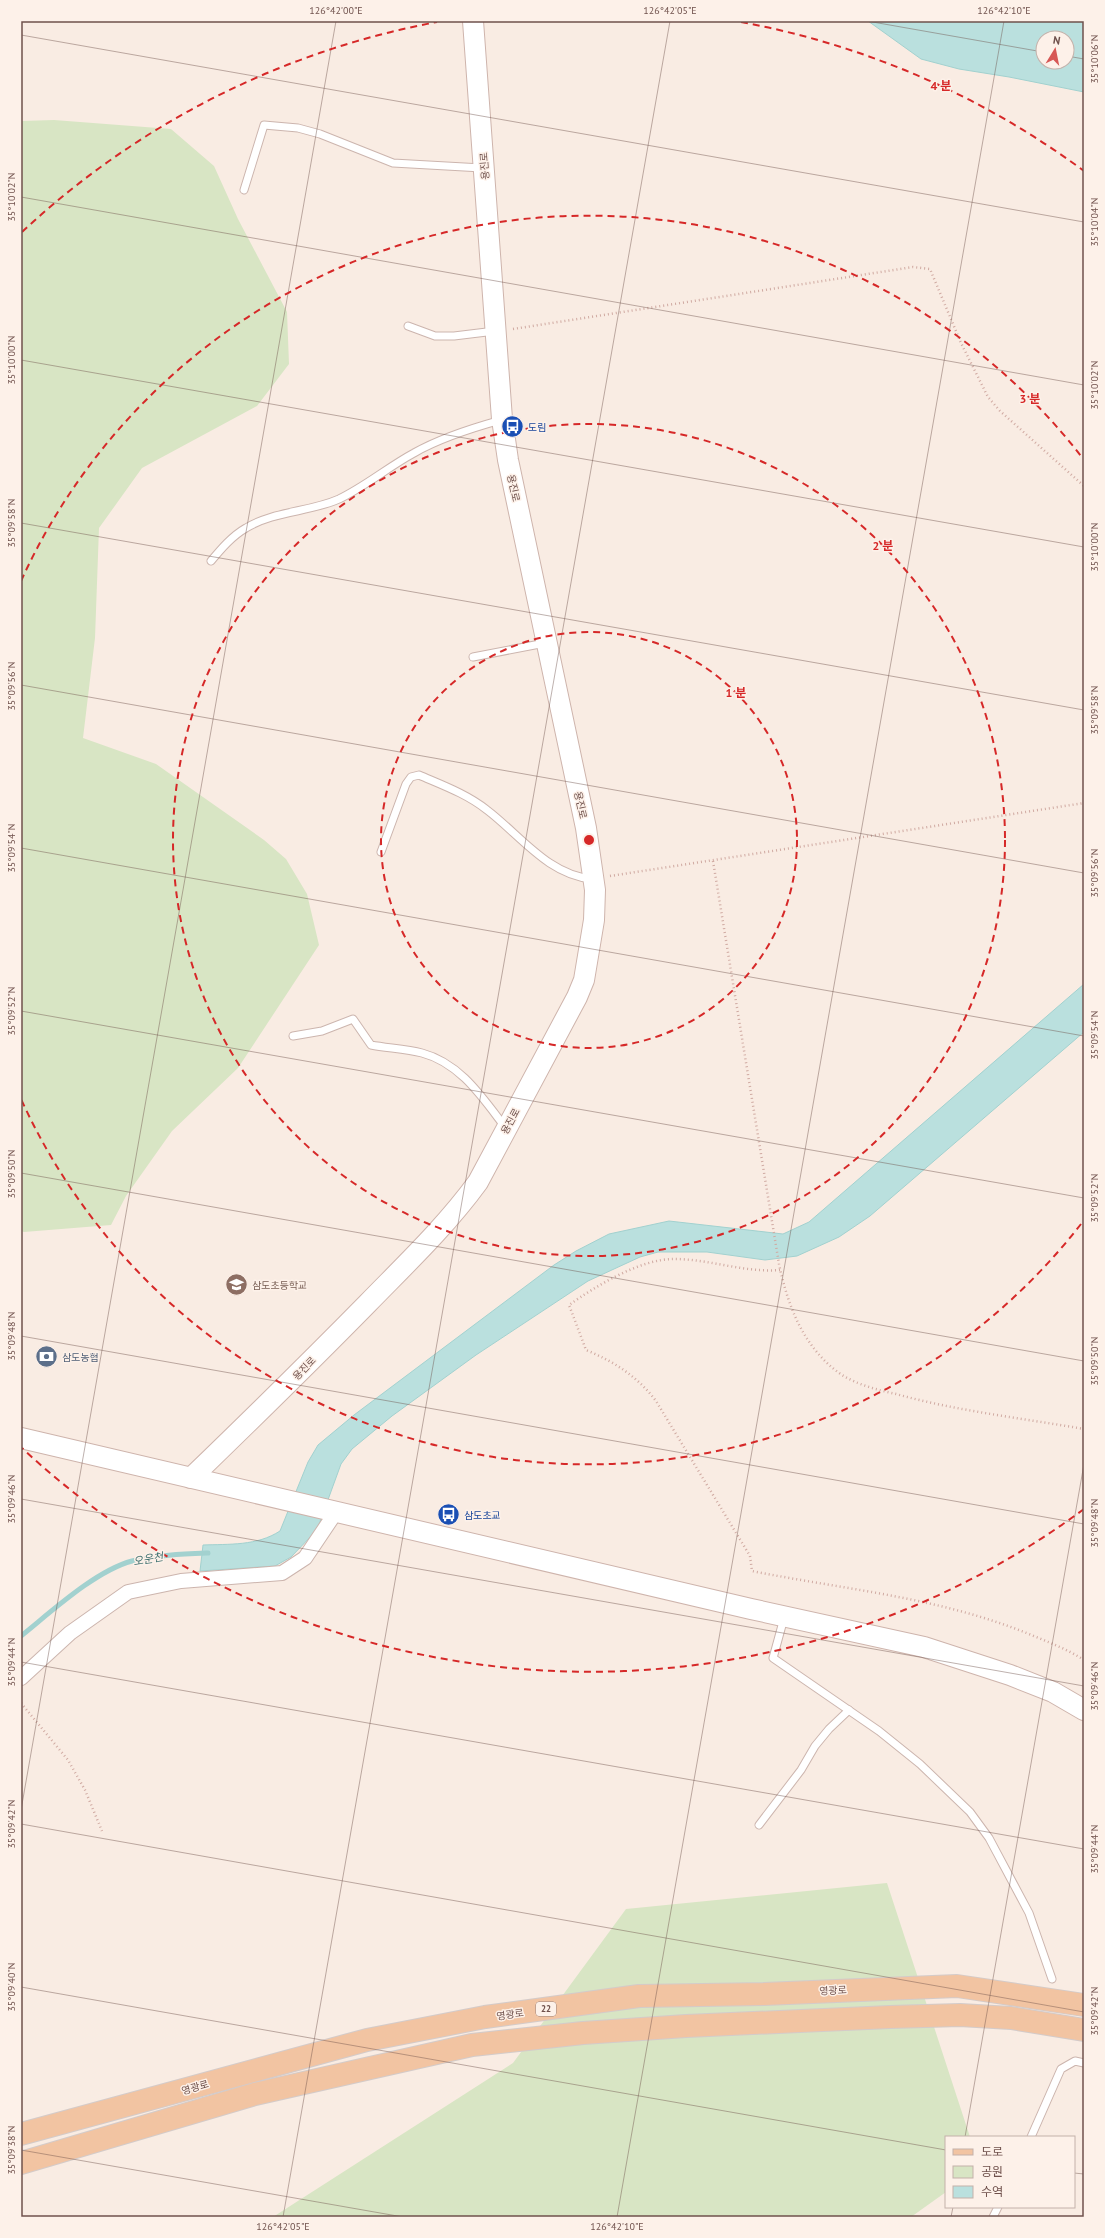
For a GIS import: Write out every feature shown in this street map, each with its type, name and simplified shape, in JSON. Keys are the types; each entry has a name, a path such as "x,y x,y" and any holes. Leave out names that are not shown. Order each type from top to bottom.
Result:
{"main road":[{"name":"용진로","path":"191,1478 286,1386 434,1235 478,1182 577,997 584,980 594,920 594,879 586,828 508,460 502,420 485,168 473,21"},
{"path":"21,1438 784,1616 924,1647 970,1660 1053,1692 1084,1710"},
{"name":"영광로","path":"21,2134 116,2110 367,2040 485,2018 639,1996 764,1994 957,1986 1084,2005"},
{"path":"21,2163 255,2094 472,2045 583,2033 890,2017 960,2016 1011,2018 1084,2030"}],"street":[{"path":"21,1678 70,1633 128,1592 181,1580 282,1573 305,1558 336,1512"}],"lane":[{"path":"244,190 264,125 298,128 320,134 393,163 485,168"},
{"path":"408,326 435,336 454,336 496,331"},
{"path":"211,561 222,547 246,528 275,517 336,500 371,482 415,452 476,426 502,420"},
{"path":"472,657 547,642"},
{"path":"381,852 406,784 411,777 419,775 472,799 551,864 566,873 594,879"},
{"path":"293,1036 322,1031 353,1019 371,1045 422,1053 448,1064 460,1073 506,1129"},
{"path":"784,1616 773,1658 849,1710 920,1764 974,1817 989,1838 1029,1913 1052,1979"},
{"path":"759,1826 802,1770 815,1746 829,1729 849,1710"},
{"path":"1031,2136 1061,2069 1075,2061 1084,2063"},
{"path":"993,2217 998,2208"}],"path":[{"path":"496,331 913,266 930,270 961,343 988,397 1000,411 1084,486"},
{"path":"594,879 1084,803"},
{"path":"713,861 780,1270 789,1303 803,1333 823,1358 843,1375 870,1387 912,1398 1084,1429"},
{"path":"780,1270 738,1268 674,1259 658,1260 626,1272 586,1292 569,1305 586,1350 607,1358 630,1374 645,1387 656,1401 750,1556 752,1571 895,1595 934,1604 1012,1627 1050,1642 1084,1660"},
{"path":"21,1703 68,1760 86,1790 102,1831"}],"green space":[{"path":"54,120 171,129 214,166 238,219 287,312 289,364 257,406 142,468 99,528 95,638 83,738 156,764 264,840 286,859 307,894 319,945 238,1068 172,1131 126,1196 111,1225 24,1232 21,1231 21,121"},
{"path":"887,1883 970,2136 945,2136 945,2193 911,2217 273,2217 513,2063 626,1909"}],"water":[{"path":"868,21 1084,21 1084,92 959,69 921,59"},
{"path":"1084,984 1084,1032 870,1216 839,1237 797,1256 765,1260 707,1252 658,1252 640,1257 588,1281 476,1355 392,1416 352,1449 341,1464 317,1530 291,1557 275,1566 200,1571 203,1545 252,1542 271,1536 280,1531 308,1462 318,1445 354,1415 554,1265 576,1251 609,1234 669,1221 783,1234 809,1222"}],"waterway":[{"name":"오운천","path":"21,1636 74,1593 118,1566 150,1557 208,1553"}],"place":[{"name":"도림","path":"512,427"},
{"name":"삼도초등학교","path":"237,1285"},
{"name":"삼도농협","path":"46,1357"},
{"name":"삼도초교","path":"448,1515"}]}
